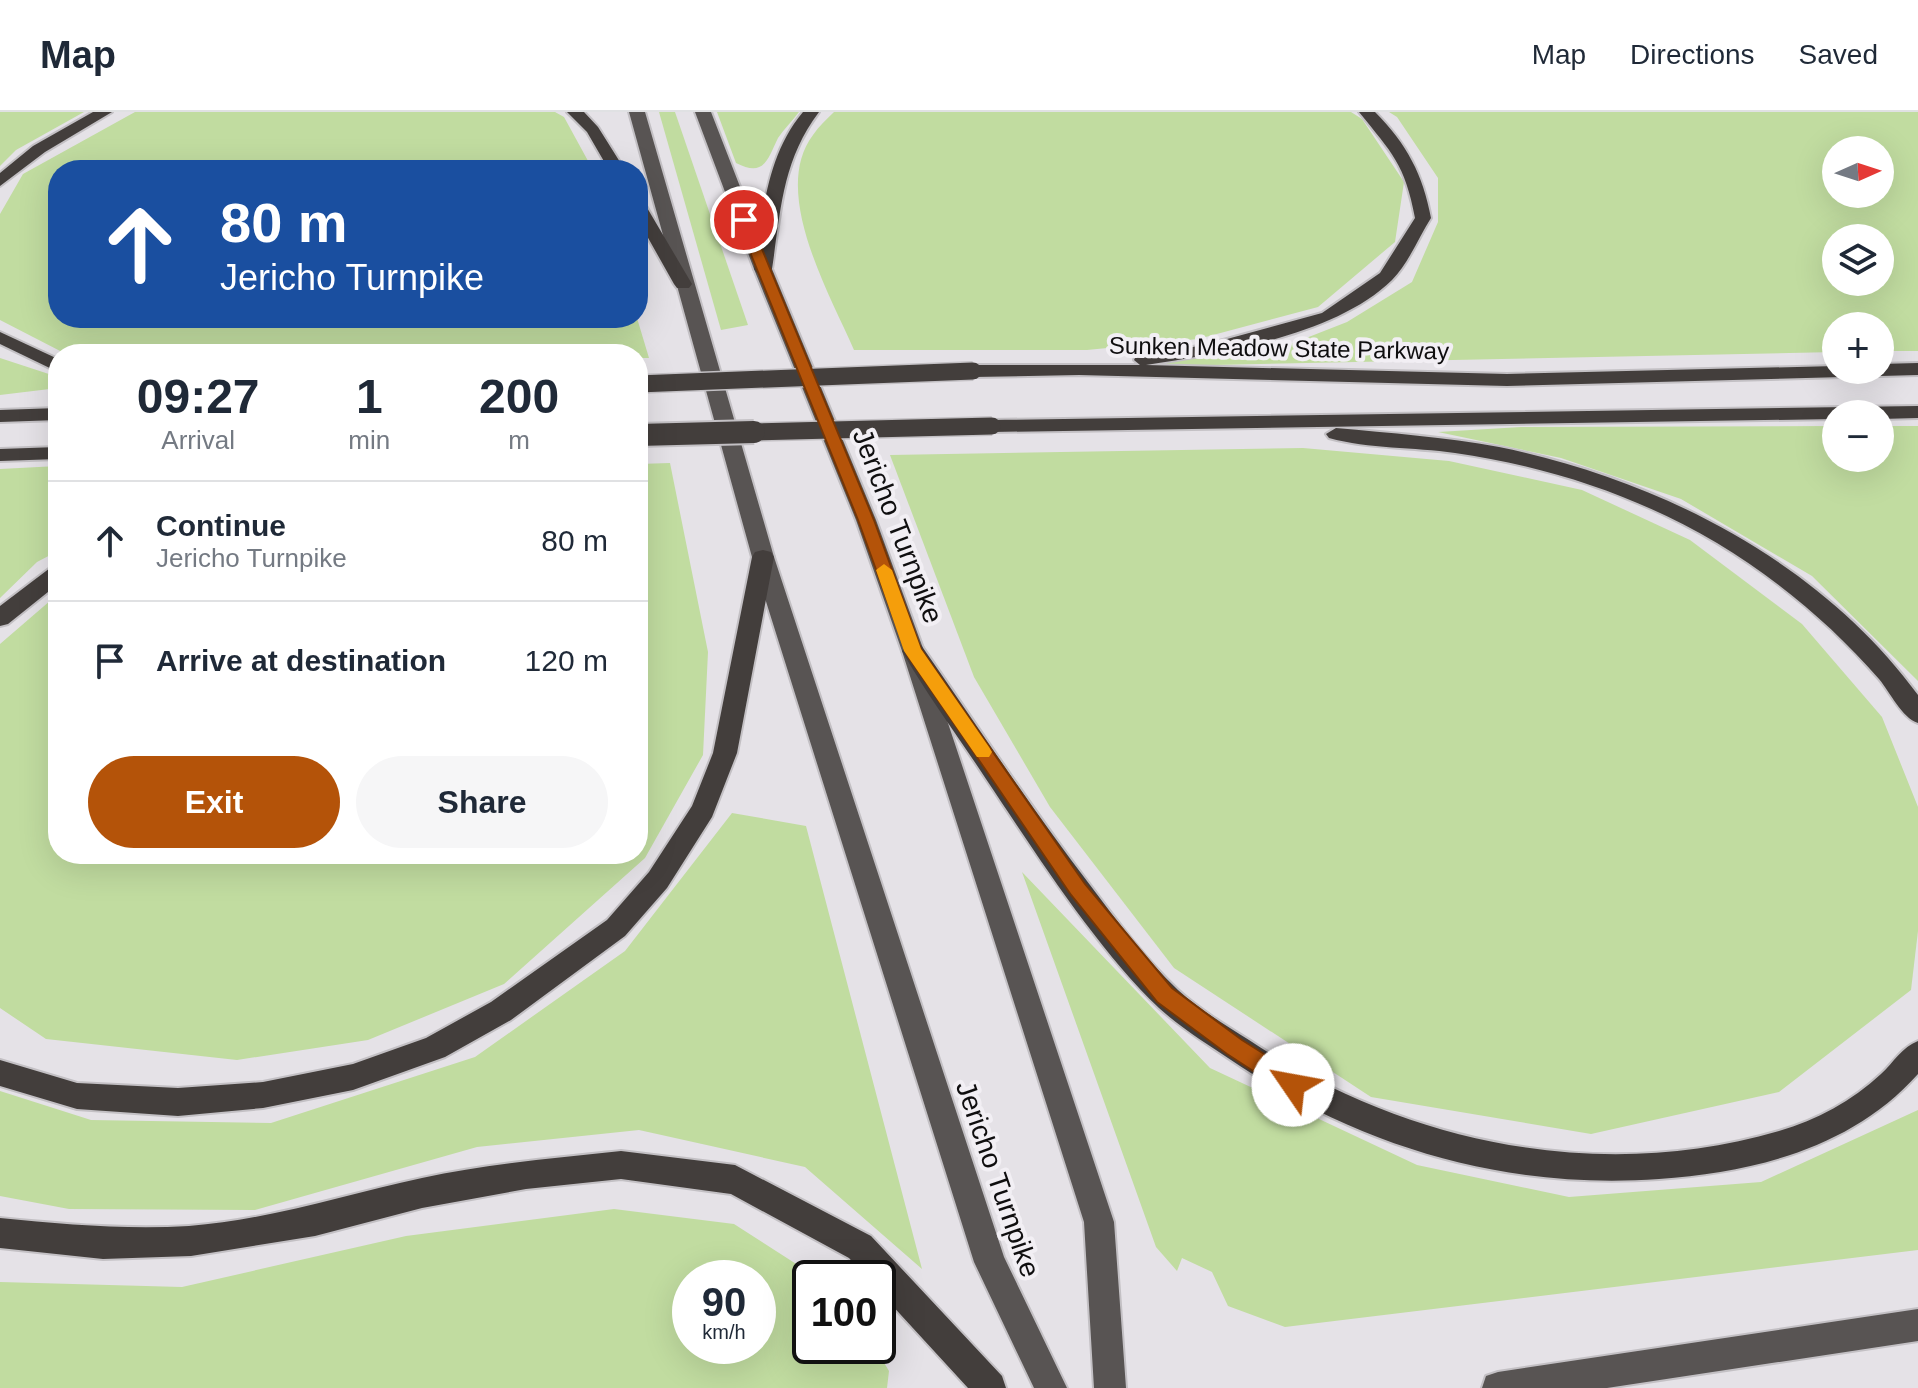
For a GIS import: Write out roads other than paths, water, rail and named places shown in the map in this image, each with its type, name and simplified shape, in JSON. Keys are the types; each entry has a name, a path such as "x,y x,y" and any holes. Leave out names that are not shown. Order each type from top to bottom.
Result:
{"highway":[{"path":"0,181 39,149 104,112"},
{"path":"575,112 593,130 611,160"},
{"path":"763,269 785,157 802,121 811,112"},
{"path":"1079,369 1206,350 1328,317 1386,276 1423,218 1416,179 1403,153 1396,141 1367,112"},
{"path":"648,223 683,284"},
{"path":"0,337 48,361"},
{"name":"Sunken Meadow State Parkway","path":"648,384 1079,369 1507,380 1918,369"},
{"path":"648,435 992,426 1918,412"},
{"path":"0,416 48,414"},
{"path":"1238,424 1417,442 1521,459 1617,486 1701,523 1786,576 1866,649 1918,714"},
{"path":"0,455 48,453"},
{"path":"0,1073 77,1096 178,1102 263,1095 353,1077 435,1048 501,1011 616,928 658,880 703,810 725,753 763,557"},
{"path":"0,618 48,581"},
{"path":"913,651 1078,890 1164,995 1234,1047 1293,1085 1370,1122 1451,1150 1550,1167 1677,1164 1736,1156 1807,1137 1870,1104 1918,1054"},
{"path":"0,1233 103,1244 191,1241 315,1221 452,1188 526,1175 621,1165 735,1180 860,1247 990,1388"}],"main road":[{"name":"Jericho Turnpike","path":"637,112 683,284 763,557 990,1262 1051,1388"},
{"name":"Jericho Turnpike","path":"703,112 763,269 866,520 913,651 1099,1222 1110,1388"},
{"path":"1498,1388 1918,1325"}]}
